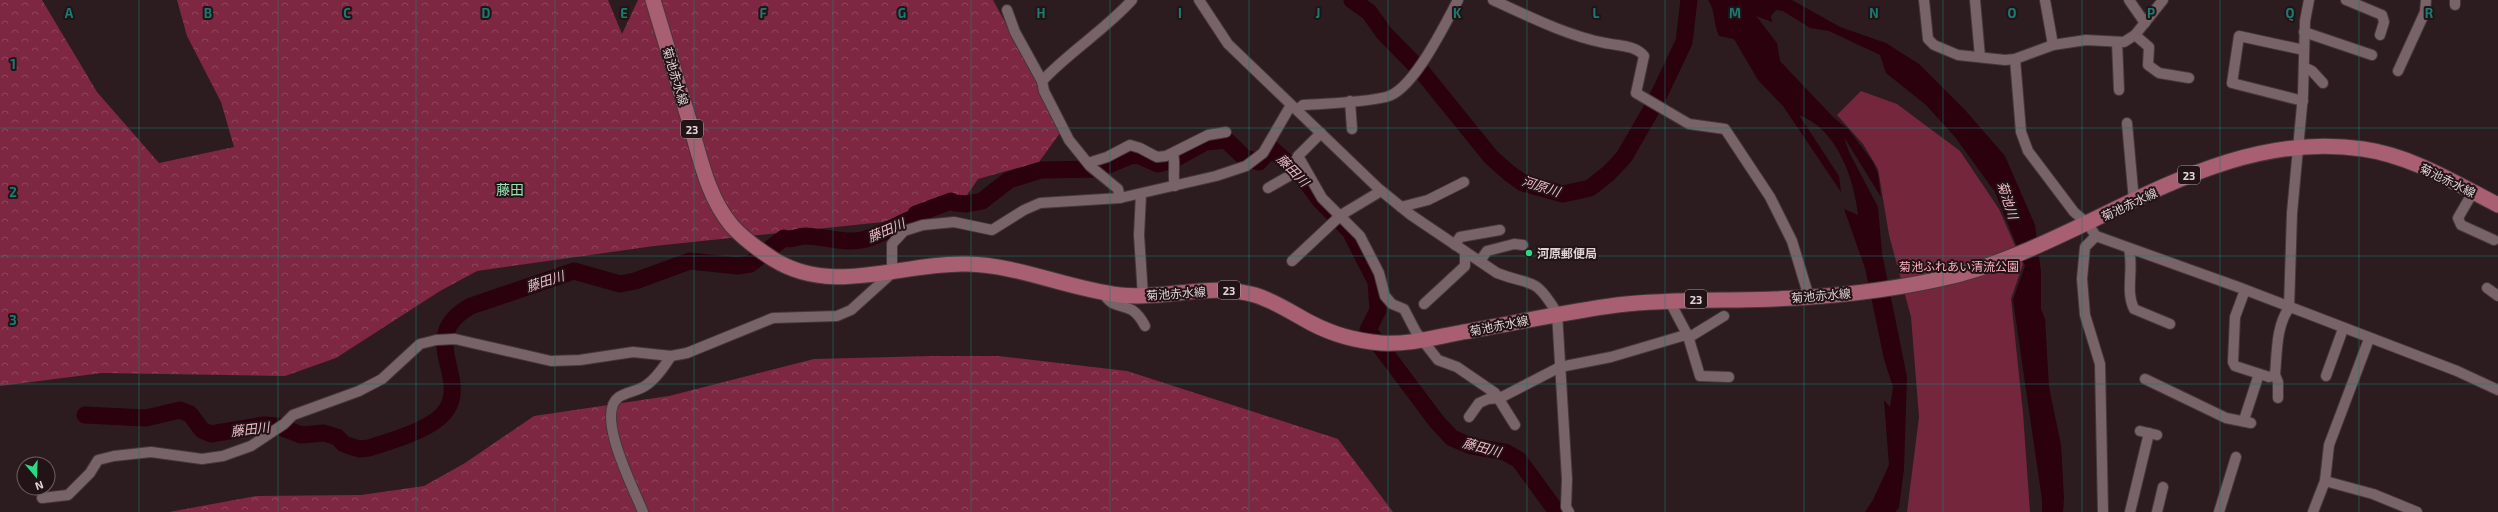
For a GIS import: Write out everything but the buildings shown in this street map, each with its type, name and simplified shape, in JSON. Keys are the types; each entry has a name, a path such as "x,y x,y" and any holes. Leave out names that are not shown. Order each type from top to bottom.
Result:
{"main road":[{"name":"菊池赤水線","path":"653,0 710,190 733,227 754,245 778,262 804,272 829,276 859,277 892,273 923,266 970,264 1018,272 1103,292 1143,296 1215,290 1238,291 1259,296 1281,305 1314,324 1359,341 1392,343 1422,340 1557,313 1669,300 1836,295 1940,279 1985,266 2062,235 2192,174 2230,160 2259,153 2298,147 2339,147 2373,151 2421,166 2498,205"}],"street":[{"path":"1042,81 1056,66 1119,15 1132,0"},
{"path":"1199,0 1228,44 1381,191 1401,207 1497,273 1538,286 1557,313 1567,479 1566,506 1569,512"},
{"path":"42,498 68,495 90,474 98,460 114,456 162,453 202,460 222,456 251,446 284,424 293,415 359,391 382,378 420,344 436,340 455,339 551,361 580,360 633,352 671,356 687,353 773,318 837,316 851,310 892,273 892,244 904,231 923,225 954,222 992,230 1024,210 1040,203 1120,198 1175,186 1246,166 1263,153 1294,107 1387,97 1405,86 1436,40 1458,0"},
{"path":"1493,0 1540,21 1602,42 1639,49 1644,56 1636,93 1676,117 1704,128 1725,129 1770,197 1788,234 1809,297"},
{"path":"1924,0 1928,39 1931,43 1958,55 2015,59 2053,45 2086,40 2124,42 2135,35 2163,0"},
{"path":"1975,0 1980,57"},
{"path":"2045,0 2053,45"},
{"path":"2129,0 2145,23"},
{"path":"2278,398 2278,382 2275,375 2280,327 2284,315 2289,308 2292,213 2303,101 2304,32 2308,0"},
{"path":"2346,0 2382,15 2384,22 2380,35"},
{"path":"2398,71 2425,12 2426,0"},
{"path":"1007,10 1014,32 1042,81 1044,91 1069,140 1088,163 1118,189 1120,198"},
{"path":"2304,32 2372,55"},
{"path":"2135,35 2149,47 2148,65 2159,73 2188,78"},
{"path":"2303,101 2232,83 2239,36 2304,50"},
{"path":"2117,42 2119,90"},
{"path":"2015,59 2021,132 2028,151 2074,212 2087,223 2096,236 2245,290 2369,339 2457,371 2498,390"},
{"path":"2304,67 2312,71 2323,83"},
{"path":"1350,101 1352,129"},
{"path":"2127,123 2134,201"},
{"path":"1088,163 1107,157 1130,145 1140,148 1157,157 1173,154 1208,135 1226,132"},
{"path":"1268,188 1289,176 1298,156 1321,133"},
{"path":"1173,154 1176,166 1172,179 1175,186"},
{"path":"1298,156 1322,198 1341,215 1360,236 1379,273 1385,296 1392,304 1404,309 1422,340 1438,360 1457,367 1500,398 1515,425"},
{"path":"1401,207 1428,200 1464,182"},
{"path":"1292,261 1341,215 1381,191"},
{"path":"2473,192 2458,218 2460,225 2494,240"},
{"path":"1141,194 1139,235 1143,296"},
{"path":"1455,244 1460,237 1500,230"},
{"path":"2096,236 2085,247 2082,279 2086,321 2100,364 2103,512"},
{"path":"1480,261 1487,251 1514,244 1522,245"},
{"path":"2129,249 2132,260 2130,301 2134,309 2170,324"},
{"path":"1424,304 1465,266 1465,252"},
{"path":"2487,288 2498,296"},
{"path":"2245,290 2235,317 2233,362 2235,366 2259,374 2269,377 2275,375"},
{"path":"1103,292 1107,300 1117,306 1132,310 1145,326"},
{"path":"1669,300 1688,336 1700,376 1729,377"},
{"path":"1469,417 1479,403 1488,399 1500,398 1560,367 1611,357 1693,335 1724,316"},
{"path":"2326,376 2343,329"},
{"path":"2313,512 2325,481 2329,445 2369,339"},
{"path":"644,512 630,486 616,446 611,420 613,406 618,397 645,386 662,370 671,356"},
{"path":"2145,379 2226,418 2248,422 2259,374"},
{"path":"2130,512 2149,433"},
{"path":"2219,512 2236,457"},
{"path":"2325,481 2373,494 2417,512"},
{"path":"2157,512 2163,487"}],"green space":[{"path":"0,0 42,0 97,92 159,163 234,147 221,102 187,36 177,0 608,0 622,34 638,0 993,0 1063,129 1039,162 978,179 967,195 883,222 654,246 477,271 440,291 336,358 285,376 102,373 0,386"},
{"name":"菊池ふれあい清流公園","path":"1861,91 1897,104 1960,151 1999,209 2023,264 2011,299 2023,413 2030,512 1907,512 1919,417 1911,317 1889,235 1878,169 1863,144 1837,115"},
{"path":"998,356 1127,371 1338,439 1393,512 169,512 256,496 361,495 424,486 465,463 534,416 669,396 814,359"}],"water":[{"name":"菊池川","path":"1708,0 1792,0 1840,27 1886,43 1919,64 1965,110 2005,156 2035,225 2041,272 2041,309 2045,319 2049,387 2061,445 2064,498 2063,512 2042,512 2042,500 2013,300 2025,266 1995,192 1955,137 1926,105 1886,73 1880,55 1829,31 1810,28 1783,11 1776,10 1771,16 1772,22 1756,16 1777,43 1780,61 1834,118 1848,129 1873,162 1878,174 1881,197 1844,137 1849,152 1878,207 1882,253 1907,377 1904,469 1899,508 1895,512 1865,512 1873,500 1889,465 1884,400 1890,407 1893,387 1884,359 1865,268 1844,209 1858,215 1848,171 1841,156 1824,131 1799,115 1839,176 1841,192 1783,106 1758,80 1734,39 1719,36 1711,4"}],"waterway":[{"name":"河原川","path":"1352,0 1369,12 1384,33 1423,73 1491,157 1523,183 1563,194 1590,188 1609,173 1624,157 1654,105 1684,42 1689,0"},
{"name":"藤田川","path":"85,415 146,418 180,410 190,414 202,430 211,434 264,425 278,426 301,435 324,433 337,437 344,444 359,449 369,448 400,438 423,428 433,423 447,409 452,396 452,383 446,356 445,343 447,330 455,318 471,306 574,271 620,284 635,281 690,261 738,266 750,264 784,238 789,239 802,236 812,236 843,241 859,241 879,234 916,217 916,214 951,201 955,203 967,204 982,201 1009,180 1041,170 1099,169 1135,154 1158,164 1173,160 1205,142 1226,140 1245,158 1259,162 1271,148 1302,176 1319,199 1350,231 1376,282 1378,310 1368,330 1437,422 1452,438 1471,446 1505,452 1519,460 1557,512"}],"place":[{"name":"河原郵便局","path":"1529,253"}],"district":[{"name":"藤田","path":"510,189"}]}
